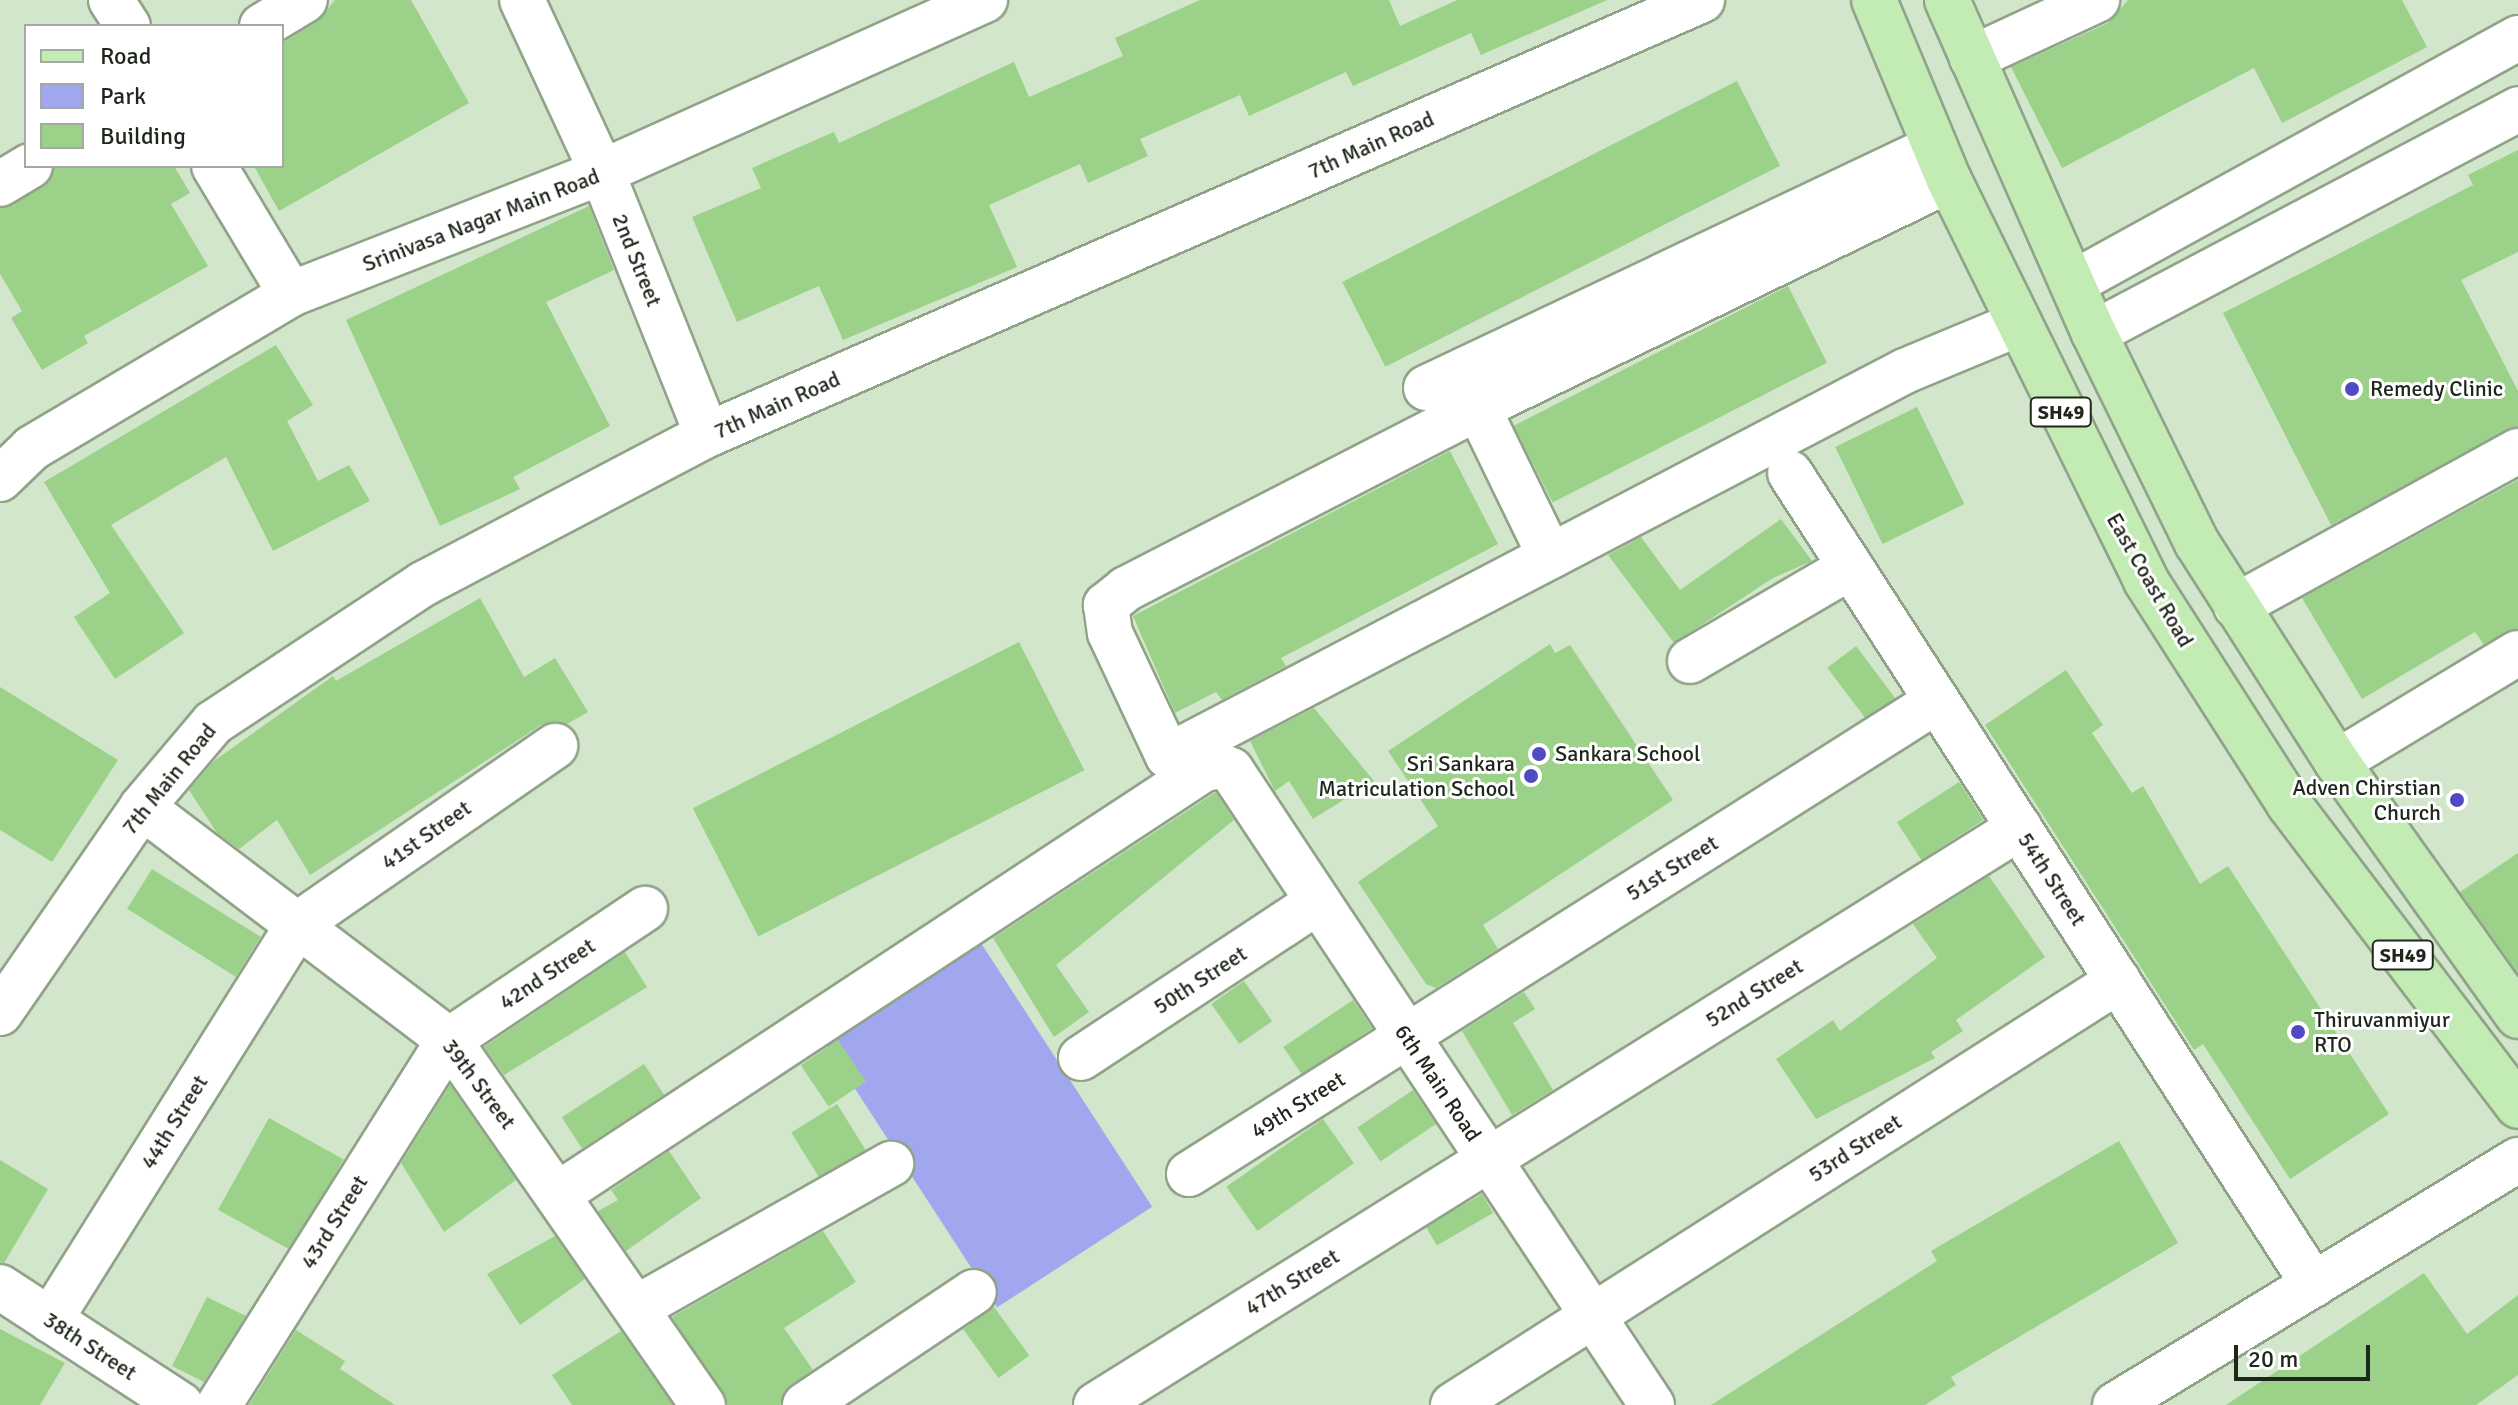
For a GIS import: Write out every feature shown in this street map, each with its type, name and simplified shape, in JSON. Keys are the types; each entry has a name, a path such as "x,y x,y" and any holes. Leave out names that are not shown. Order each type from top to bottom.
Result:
{"main road":[{"name":"East Coast Road","path":"1874,0 1942,163 2018,324 2154,594 2289,804 2518,1106"},
{"name":"SH49","path":"1947,0 2094,333 2197,543 2337,762 2518,1016"}],"street":[{"path":"111,0 127,24"},
{"path":"265,24 305,0"},
{"name":"2nd Street","path":"522,0 602,172 707,435"},
{"name":"Srinivasa Nagar Main Road","path":"0,479 32,448 291,294 602,172 985,0"},
{"name":"7th Main Road","path":"0,1013 142,807 213,723 384,610 707,435 1702,0"},
{"path":"1972,58 2097,0"},
{"path":"2073,283 2518,38"},
{"path":"2094,333 2518,109"},
{"path":"1426,388 1942,163"},
{"path":"1942,163 1106,605 1110,633 1168,756 1905,371 2018,324"},
{"path":"0,184 27,168"},
{"path":"215,168 291,294"},
{"path":"1478,408 1550,556"},
{"path":"2236,606 2518,451"},
{"name":"54th Street","path":"1790,473 2314,1285"},
{"path":"1690,661 1851,567"},
{"path":"2337,762 2518,653"},
{"name":"51st Street","path":"1407,1036 1937,701"},
{"name":"41st Street","path":"298,924 555,746"},
{"name":"6th Main Road","path":"560,1193 1204,769 1221,766 1231,770 1652,1405"},
{"name":"39th Street","path":"142,807 449,1040 560,1193 703,1405"},
{"name":"52nd Street","path":"1488,1158 2019,828"},
{"name":"50th Street","path":"1081,1058 1318,902"},
{"name":"42nd Street","path":"449,1040 645,909"},
{"name":"44th Street","path":"50,1320 298,924"},
{"name":"53rd Street","path":"1453,1405 2118,981"},
{"name":"49th Street","path":"1189,1174 1407,1036"},
{"name":"43rd Street","path":"219,1405 449,1040"},
{"name":"47th Street","path":"1096,1405 1488,1158"},
{"path":"2115,1405 2518,1160"},
{"path":"638,1307 891,1164"},
{"name":"38th Street","path":"0,1287 181,1405"},
{"path":"805,1405 974,1292"}],"green space":[{"path":"979,940 1152,1207 997,1307 824,1041"}],"building":[{"path":"335,0 411,0 469,103 279,211 255,168 284,168 284,42 318,21"},
{"path":"1200,0 1389,0 1400,26 1457,0 1607,0 1481,55 1471,33 1353,86 1346,72 1249,116 1240,95 1140,139 1148,156 1088,183 1080,164 989,205 1017,267 843,340 819,286 737,322 692,217 761,188 752,168 834,132 839,143 1014,62 1029,97 1123,56 1115,38"},
{"path":"2128,0 2402,0 2427,47 2282,123 2254,68 2062,168 2011,67 2108,23"},
{"path":"1737,81 1780,166 1385,367 1342,282"},
{"path":"2518,150 2518,252 2461,280 2518,391 2518,426 2331,525 2223,313 2473,185 2468,175"},
{"path":"54,168 175,168 190,193 171,204 208,266 84,336 88,343 42,370 11,318 22,311 0,274 0,209 43,187"},
{"path":"589,206 614,270 546,302 610,426 513,477 520,489 440,526 346,320"},
{"path":"1788,286 1827,363 1553,502 1514,426"},
{"path":"276,345 313,405 287,421 318,481 349,465 370,501 273,551 226,457 111,525 184,633 115,679 74,617 110,593 44,482"},
{"path":"1917,407 1964,504 1883,544 1835,447"},
{"path":"1450,451 1498,544 1281,658 1286,666 1222,700 1216,692 1175,713 1133,616"},
{"path":"2518,480 2518,628 2484,645 2475,632 2362,699 2302,598"},
{"path":"1781,519 1812,561 1773,578 1674,643 1608,555 1641,537 1680,590"},
{"path":"480,598 524,677 555,658 588,712 567,724 541,725 310,875 277,820 239,849 217,833 189,790 214,761 333,676 336,681"},
{"path":"1019,642 1084,770 758,936 693,808"},
{"name":"Sri Sankara Matriculation School","path":"1550,644 1555,653 1570,645 1673,800 1483,925 1498,949 1436,988 1426,984 1358,882 1438,826 1388,751"},
{"path":"1856,646 1895,698 1866,720 1827,668"},
{"path":"2066,670 2103,725 2092,733 2132,793 2143,786 2200,884 2228,866 2389,1114 2290,1179 2203,1044 2194,1050 1985,725"},
{"path":"0,687 118,760 52,862 0,830"},
{"path":"1314,708 1374,781 1313,819 1289,781 1275,791 1250,741"},
{"path":"1959,782 1984,820 1921,860 1897,822"},
{"path":"1216,792 1234,820 1056,965 1089,1012 1054,1037 993,938"},
{"path":"2518,853 2518,973 2460,892"},
{"path":"152,869 261,937 236,977 127,909"},
{"path":"1989,876 2045,957 1956,1020 1963,1031 1931,1052 1935,1058 1816,1119 1776,1059 1833,1020 1840,1031 1937,958 1913,924"},
{"path":"625,952 647,987 504,1075 484,1047"},
{"path":"1244,981 1272,1021 1239,1044 1211,1004"},
{"path":"1524,992 1535,1009 1513,1023 1553,1090 1512,1115 1462,1031"},
{"path":"1353,1000 1372,1028 1302,1075 1283,1047"},
{"path":"838,1040 866,1081 829,1107 801,1065"},
{"path":"644,1064 664,1095 582,1148 562,1117"},
{"path":"450,1085 516,1180 444,1232 401,1163"},
{"path":"1413,1090 1436,1124 1380,1161 1357,1127"},
{"path":"837,1104 866,1150 820,1178 791,1133"},
{"path":"269,1118 343,1159 292,1251 218,1210"},
{"path":"1323,1119 1354,1163 1257,1231 1226,1187"},
{"path":"2119,1141 2178,1243 1951,1377 1956,1385 1925,1405 1711,1405 1937,1261 1931,1251"},
{"path":"669,1151 701,1198 626,1251 598,1211 618,1200 611,1190"},
{"path":"0,1160 48,1189 4,1263 0,1262"},
{"path":"1482,1194 1493,1213 1437,1246 1426,1226"},
{"path":"823,1231 856,1282 784,1328 813,1370 791,1385 780,1405 728,1405 672,1317"},
{"path":"555,1236 585,1279 520,1325 487,1274"},
{"path":"2424,1273 2467,1334 2518,1295 2518,1375 2476,1405 2226,1405"},
{"path":"207,1297 246,1316 204,1382 172,1366"},
{"path":"994,1307 1029,1356 999,1378 963,1329"},
{"path":"0,1329 65,1363 40,1405 0,1405"},
{"path":"296,1330 345,1361 340,1369 395,1405 249,1405"},
{"path":"621,1331 673,1405 572,1405 552,1375"}],"place":[{"name":"Remedy Clinic","path":"2352,389"},
{"name":"Sankara School","path":"1539,754"},
{"name":"Sri Sankara Matriculation School","path":"1531,776"},
{"name":"Adven Chirstian Church","path":"2457,800"},
{"name":"Thiruvanmiyur RTO","path":"2298,1032"}]}
